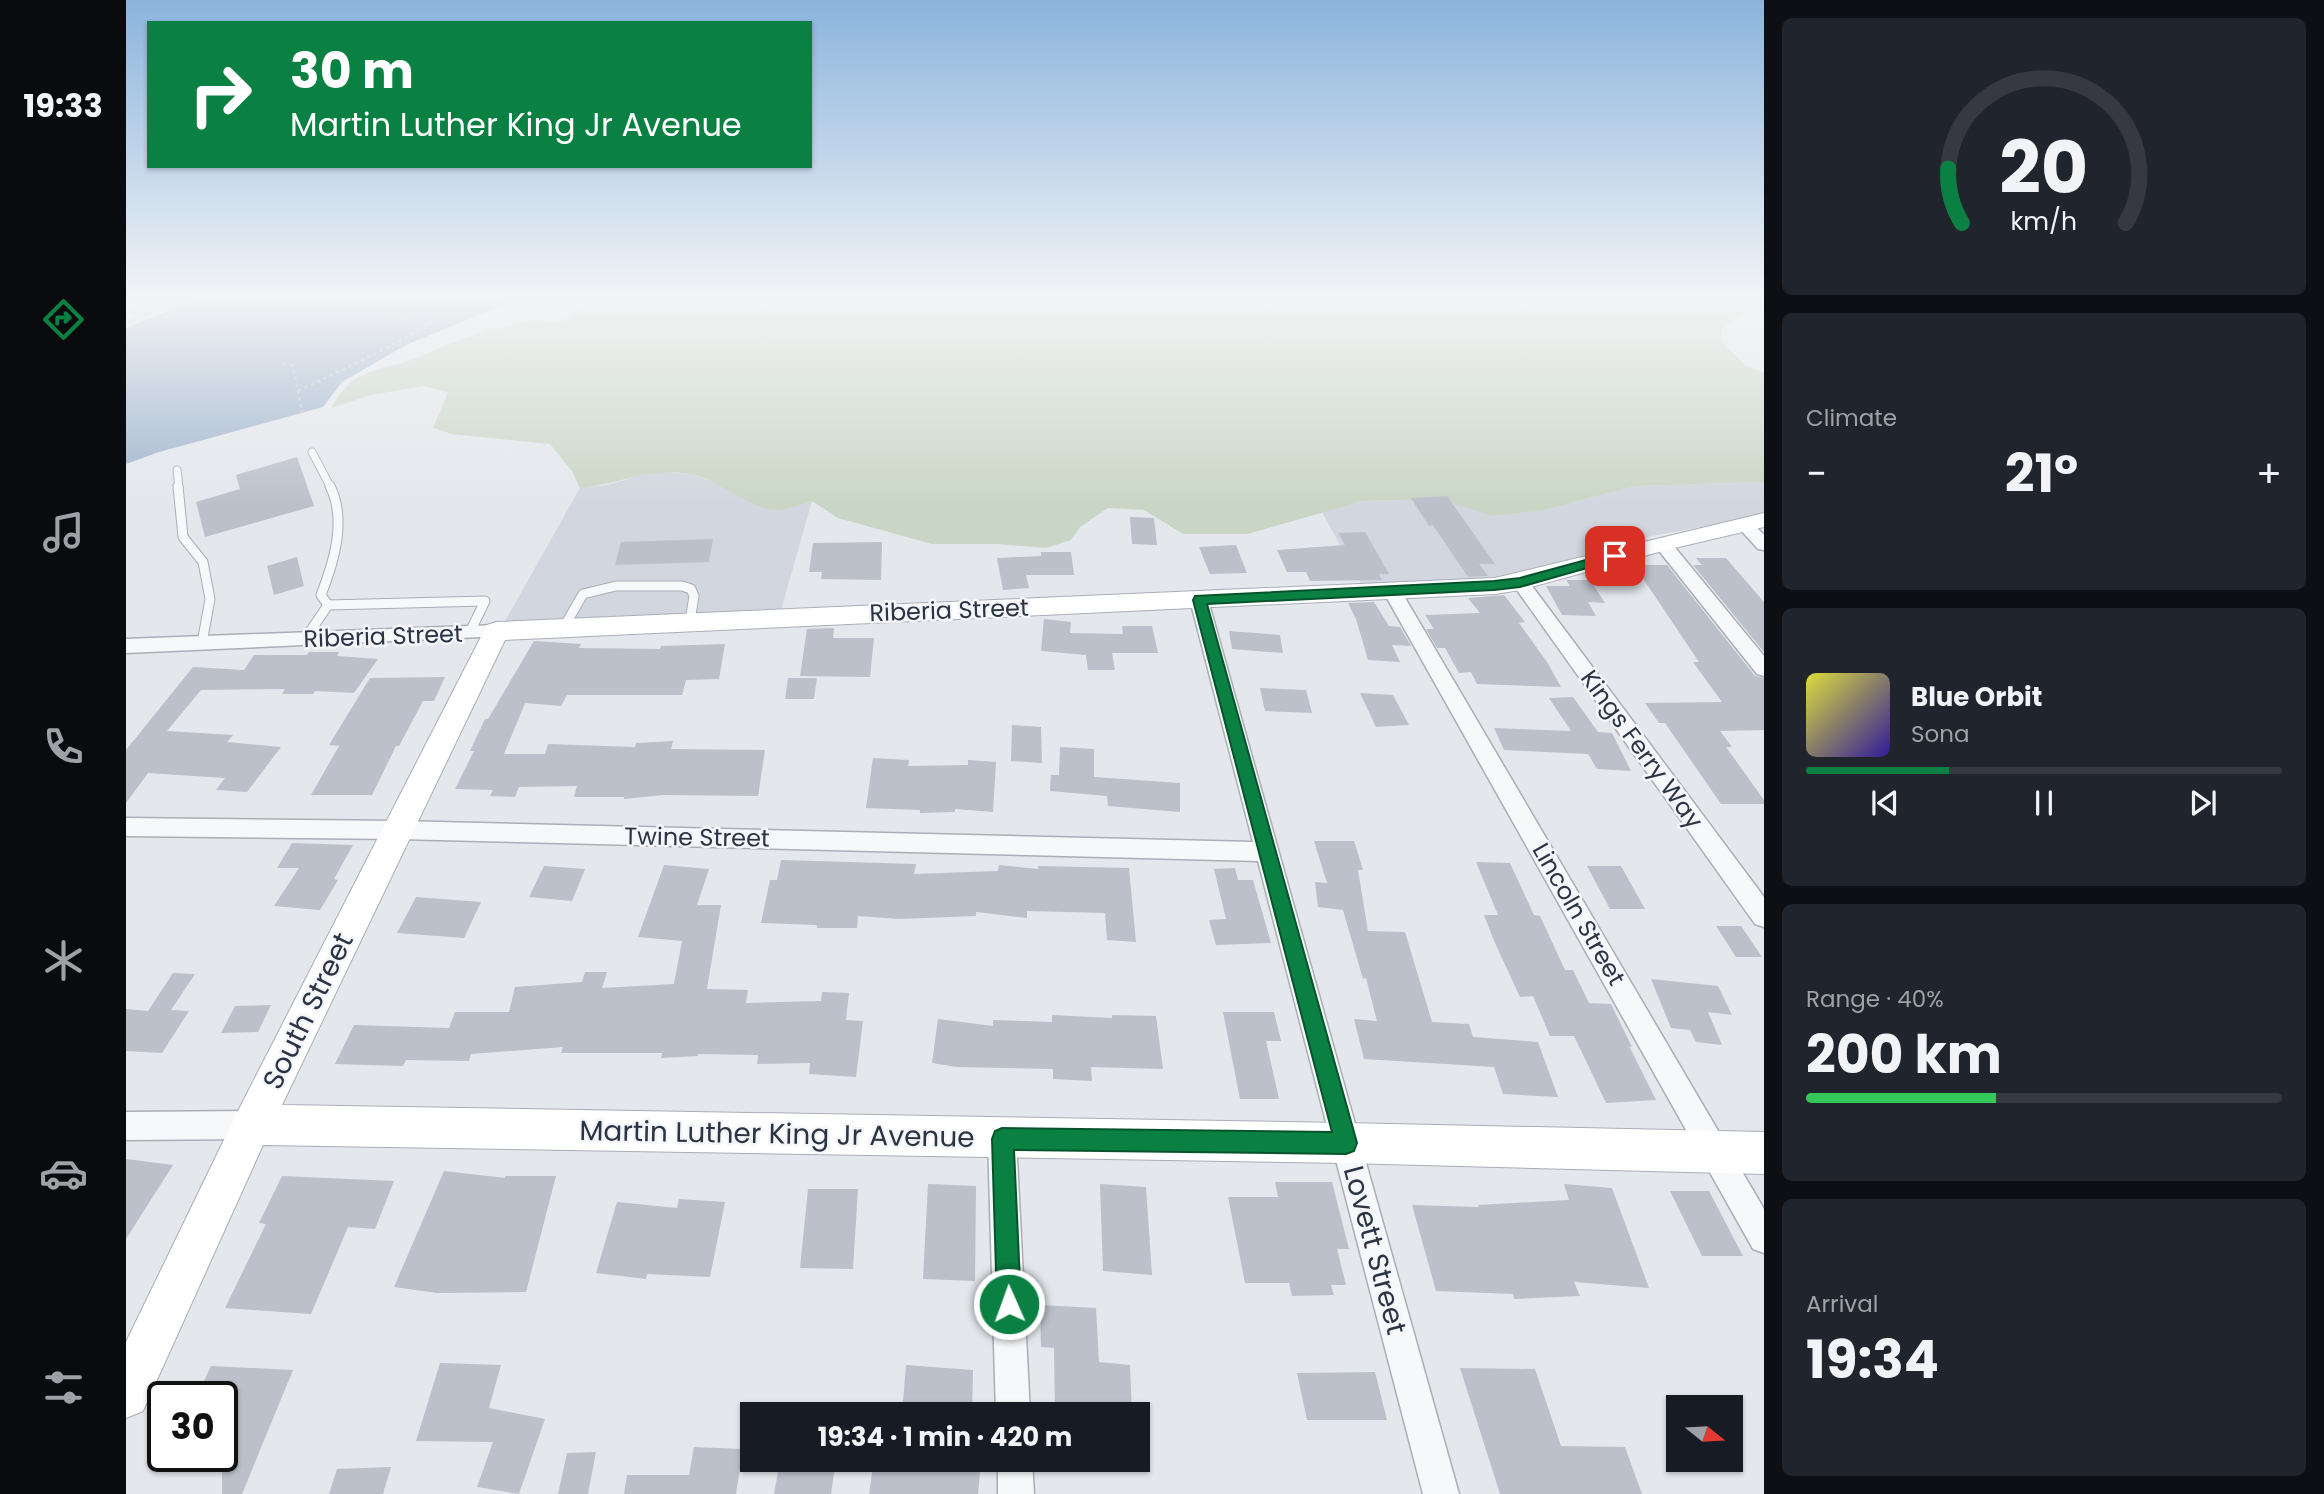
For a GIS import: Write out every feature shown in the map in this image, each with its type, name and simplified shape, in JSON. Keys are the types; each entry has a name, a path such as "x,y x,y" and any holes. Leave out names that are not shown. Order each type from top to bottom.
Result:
{"street":[{"name":"Riberia Street","path":"126,646 1199,600 1520,582 1662,543 1754,523"},
{"path":"1754,523 1764,545"},
{"path":"1662,543 1764,669"},
{"name":"Kings Ferry Way","path":"1520,582 1764,916"},
{"name":"Lincoln Street","path":"1392,591 1764,1238"},
{"name":"Lovett Street","path":"1199,600 1441,1494"},
{"name":"South Street","path":"126,1394 252,1125 398,830 483,632"},
{"name":"Twine Street","path":"126,827 398,830 1267,852"},
{"path":"126,1126 252,1125"},
{"name":"Martin Luther King Jr Avenue","path":"252,1125 1346,1143 1764,1153"},
{"path":"1002,1139 1013,1402"},
{"path":"1015,1472 1016,1494"}],"lane":[{"path":"312,452 337,500 336,556 321,595 328,605"},
{"path":"177,470 183,537 203,562 210,599 202,643"},
{"path":"564,628 580,596 589,590 605,587 682,586 691,589 694,596 690,621"},
{"path":"328,605 485,601 483,632"},
{"path":"305,639 328,605"}],"path":[{"path":"292,366 302,413"},
{"path":"298,391 351,366"}],"shaded area":[{"path":"656,471 693,474 732,490 758,505 778,510 812,501 781,610 504,623 580,488 607,485"},
{"path":"1764,482 1764,512 1730,522 1646,537 1647,539 1513,576 1488,579 1362,585 1322,512 1363,501 1440,499 1544,510 1635,486"}],"green space":[{"path":"391,366 1747,366 1764,373 1764,482 1635,486 1544,510 1492,516 1440,499 1363,501 1247,534 1183,534 1144,510 1108,508 1080,527 1071,540 1046,548 997,544 932,544 838,518 812,501 780,510 759,506 713,482 691,474 648,474 580,488 572,471 550,444 452,434 433,428 448,392 423,386 371,395 331,408 347,385 376,370"}],"water":[{"path":"126,366 370,366 342,382 323,407 159,452 126,464"}],"building":[{"path":"297,457 314,506 205,537 196,502 240,489 236,475"},
{"path":"1447,496 1495,564 1479,564 1488,576 1468,577 1411,498"},
{"path":"1130,517 1154,518 1157,545 1132,544"},
{"path":"1365,532 1389,574 1379,574 1382,580 1310,581 1306,572 1287,572 1277,550 1345,545 1338,533"},
{"path":"713,539 709,562 615,565 621,542"},
{"path":"882,542 881,580 821,579 822,572 809,572 813,543"},
{"path":"1236,545 1247,573 1210,574 1199,547"},
{"path":"1041,552 1071,552 1074,575 1026,575 1029,588 1003,590 997,558 1041,556"},
{"path":"297,557 304,586 274,595 267,566"},
{"path":"1696,558 1726,558 1764,602 1764,652 1693,565 1702,565"},
{"path":"1634,565 1667,565 1755,676 1764,678 1764,730 1720,731 1732,747 1726,747 1764,800 1764,804 1721,804 1665,723 1659,723 1645,703 1722,702 1693,662 1699,662"},
{"path":"1566,580 1590,580 1605,603 1588,602 1596,616 1562,615 1546,586 1570,586"},
{"path":"1504,595 1525,622 1519,623 1561,687 1477,684 1471,672 1459,673 1445,648 1437,648 1426,629 1434,629 1425,615 1480,613 1468,598"},
{"path":"1374,602 1389,626 1400,627 1411,646 1392,645 1400,662 1368,660 1356,619 1348,603"},
{"path":"1044,619 1071,622 1070,633 1123,634 1122,626 1152,626 1158,653 1112,653 1115,670 1088,670 1086,655 1041,651"},
{"path":"834,628 833,638 874,638 870,677 800,676 807,629"},
{"path":"1229,631 1280,635 1283,653 1232,649"},
{"path":"534,641 581,644 579,648 660,649 661,646 725,644 719,679 686,680 682,695 567,695 561,706 525,703 504,754 545,754 548,744 635,747 636,743 673,741 671,749 765,750 758,796 663,795 624,799 574,797 577,786 519,787 515,797 490,796 493,790 455,789 474,751 470,751 485,719 488,719"},
{"path":"309,652 339,652 337,656 378,659 354,693 315,691 313,694 282,694 285,689 201,690 167,731 233,735 227,742 281,747 247,792 216,790 225,778 148,773 126,803 126,750 193,667 244,670 254,655 307,655"},
{"path":"445,677 434,701 423,701 399,746 396,746 372,795 311,795 339,746 329,745 370,678"},
{"path":"788,678 817,678 814,699 785,699"},
{"path":"1260,688 1306,690 1312,713 1265,711"},
{"path":"1360,693 1393,695 1409,725 1376,727"},
{"path":"1573,697 1598,732 1612,733 1631,771 1597,769 1588,754 1504,750 1494,728 1571,731 1549,698"},
{"path":"1012,725 1041,727 1042,763 1011,761"},
{"path":"1060,747 1094,749 1094,777 1180,783 1180,812 1108,806 1107,796 1050,791 1051,775 1059,775"},
{"path":"873,758 909,760 908,766 968,765 968,760 996,762 993,812 955,809 955,812 920,813 920,810 866,808"},
{"path":"1314,841 1354,841 1363,870 1358,870 1368,931 1405,932 1432,1022 1469,1024 1473,1037 1538,1042 1558,1097 1503,1094 1494,1067 1364,1059 1354,1019 1377,1021 1343,910 1318,907 1315,882 1327,883"},
{"path":"292,843 353,845 334,879 338,880 320,910 274,906 299,868 277,868"},
{"path":"781,860 916,864 914,874 998,871 999,865 1038,869 1038,866 1129,868 1136,942 1107,940 1105,913 1027,911 1027,918 976,912 976,916 899,919 858,916 857,928 761,923 770,880 777,880"},
{"path":"1476,862 1510,863 1534,915 1540,916 1565,970 1573,970 1589,1003 1611,1004 1656,1100 1606,1103 1574,1036 1550,1036 1533,996 1520,997 1484,915 1498,915"},
{"path":"664,865 709,869 697,905 721,905 707,989 748,990 746,1003 821,1001 822,992 849,993 846,1020 863,1021 856,1077 809,1074 810,1063 757,1064 758,1055 698,1054 661,1058 662,1053 561,1053 563,1047 471,1054 469,1061 406,1060 403,1066 335,1064 354,1025 449,1028 455,1012 509,1012 515,987 582,982 585,972 607,972 602,988 674,984 682,941 638,937"},
{"path":"544,866 585,869 572,901 529,897"},
{"path":"1587,866 1621,866 1645,909 1610,909"},
{"path":"1235,868 1238,880 1253,880 1271,943 1216,945 1209,920 1226,919 1214,869"},
{"path":"416,897 481,902 464,938 397,933"},
{"path":"1716,926 1741,926 1762,957 1736,957"},
{"path":"173,973 195,974 171,1010 189,1011 162,1053 126,1051 126,1009 148,1011"},
{"path":"1651,979 1718,986 1732,1015 1708,1012 1722,1045 1696,1042 1690,1030 1671,1028"},
{"path":"271,1005 258,1032 221,1033 235,1006"},
{"path":"1223,1012 1274,1012 1281,1041 1266,1041 1279,1099 1240,1099"},
{"path":"1052,1015 1112,1018 1112,1015 1156,1016 1163,1069 1091,1067 1092,1081 1053,1079 1053,1069 957,1067 932,1063 938,1019 993,1026 993,1020 1052,1022"},
{"path":"126,1159 173,1165 126,1239"},
{"path":"444,1171 505,1178 556,1176 526,1292 437,1293 394,1287"},
{"path":"282,1176 394,1181 375,1229 348,1227 311,1314 225,1308 266,1224 259,1223"},
{"path":"1275,1182 1332,1182 1349,1249 1337,1249 1346,1285 1331,1285 1334,1295 1292,1296 1289,1283 1245,1283 1228,1197 1278,1197"},
{"path":"928,1184 976,1186 975,1281 923,1279"},
{"path":"1100,1184 1146,1187 1152,1275 1103,1271"},
{"path":"1564,1184 1612,1188 1649,1288 1574,1282 1580,1296 1514,1299 1513,1294 1436,1291 1412,1205 1479,1207 1478,1205 1569,1200"},
{"path":"808,1189 858,1189 853,1269 800,1268"},
{"path":"1670,1191 1709,1191 1743,1256 1702,1256"},
{"path":"679,1199 725,1202 710,1277 647,1274 646,1279 596,1273 617,1202 677,1208"},
{"path":"1040,1305 1096,1308 1099,1362 1130,1365 1132,1402 1055,1402 1054,1348 1041,1347"},
{"path":"440,1363 501,1365 489,1408 545,1419 519,1494 477,1487 493,1442 416,1441"},
{"path":"906,1365 973,1370 972,1402 903,1402"},
{"path":"211,1366 293,1370 242,1494 222,1494 222,1472 238,1472 238,1381 204,1381"},
{"path":"1460,1368 1535,1369 1561,1446 1625,1447 1642,1494 1500,1494"},
{"path":"1375,1372 1387,1420 1307,1420 1297,1373"},
{"path":"694,1447 740,1449 736,1494 624,1494 627,1475 689,1475"},
{"path":"596,1452 588,1494 558,1494 567,1453"},
{"path":"391,1467 383,1494 329,1494 337,1469"},
{"path":"778,1472 834,1472 831,1494 774,1494"},
{"path":"872,1472 980,1472 978,1494 869,1494"}],"route":[{"path":"1009,1304 1002,1139 1346,1143 1199,600 1494,586 1520,582 1615,556"}]}
